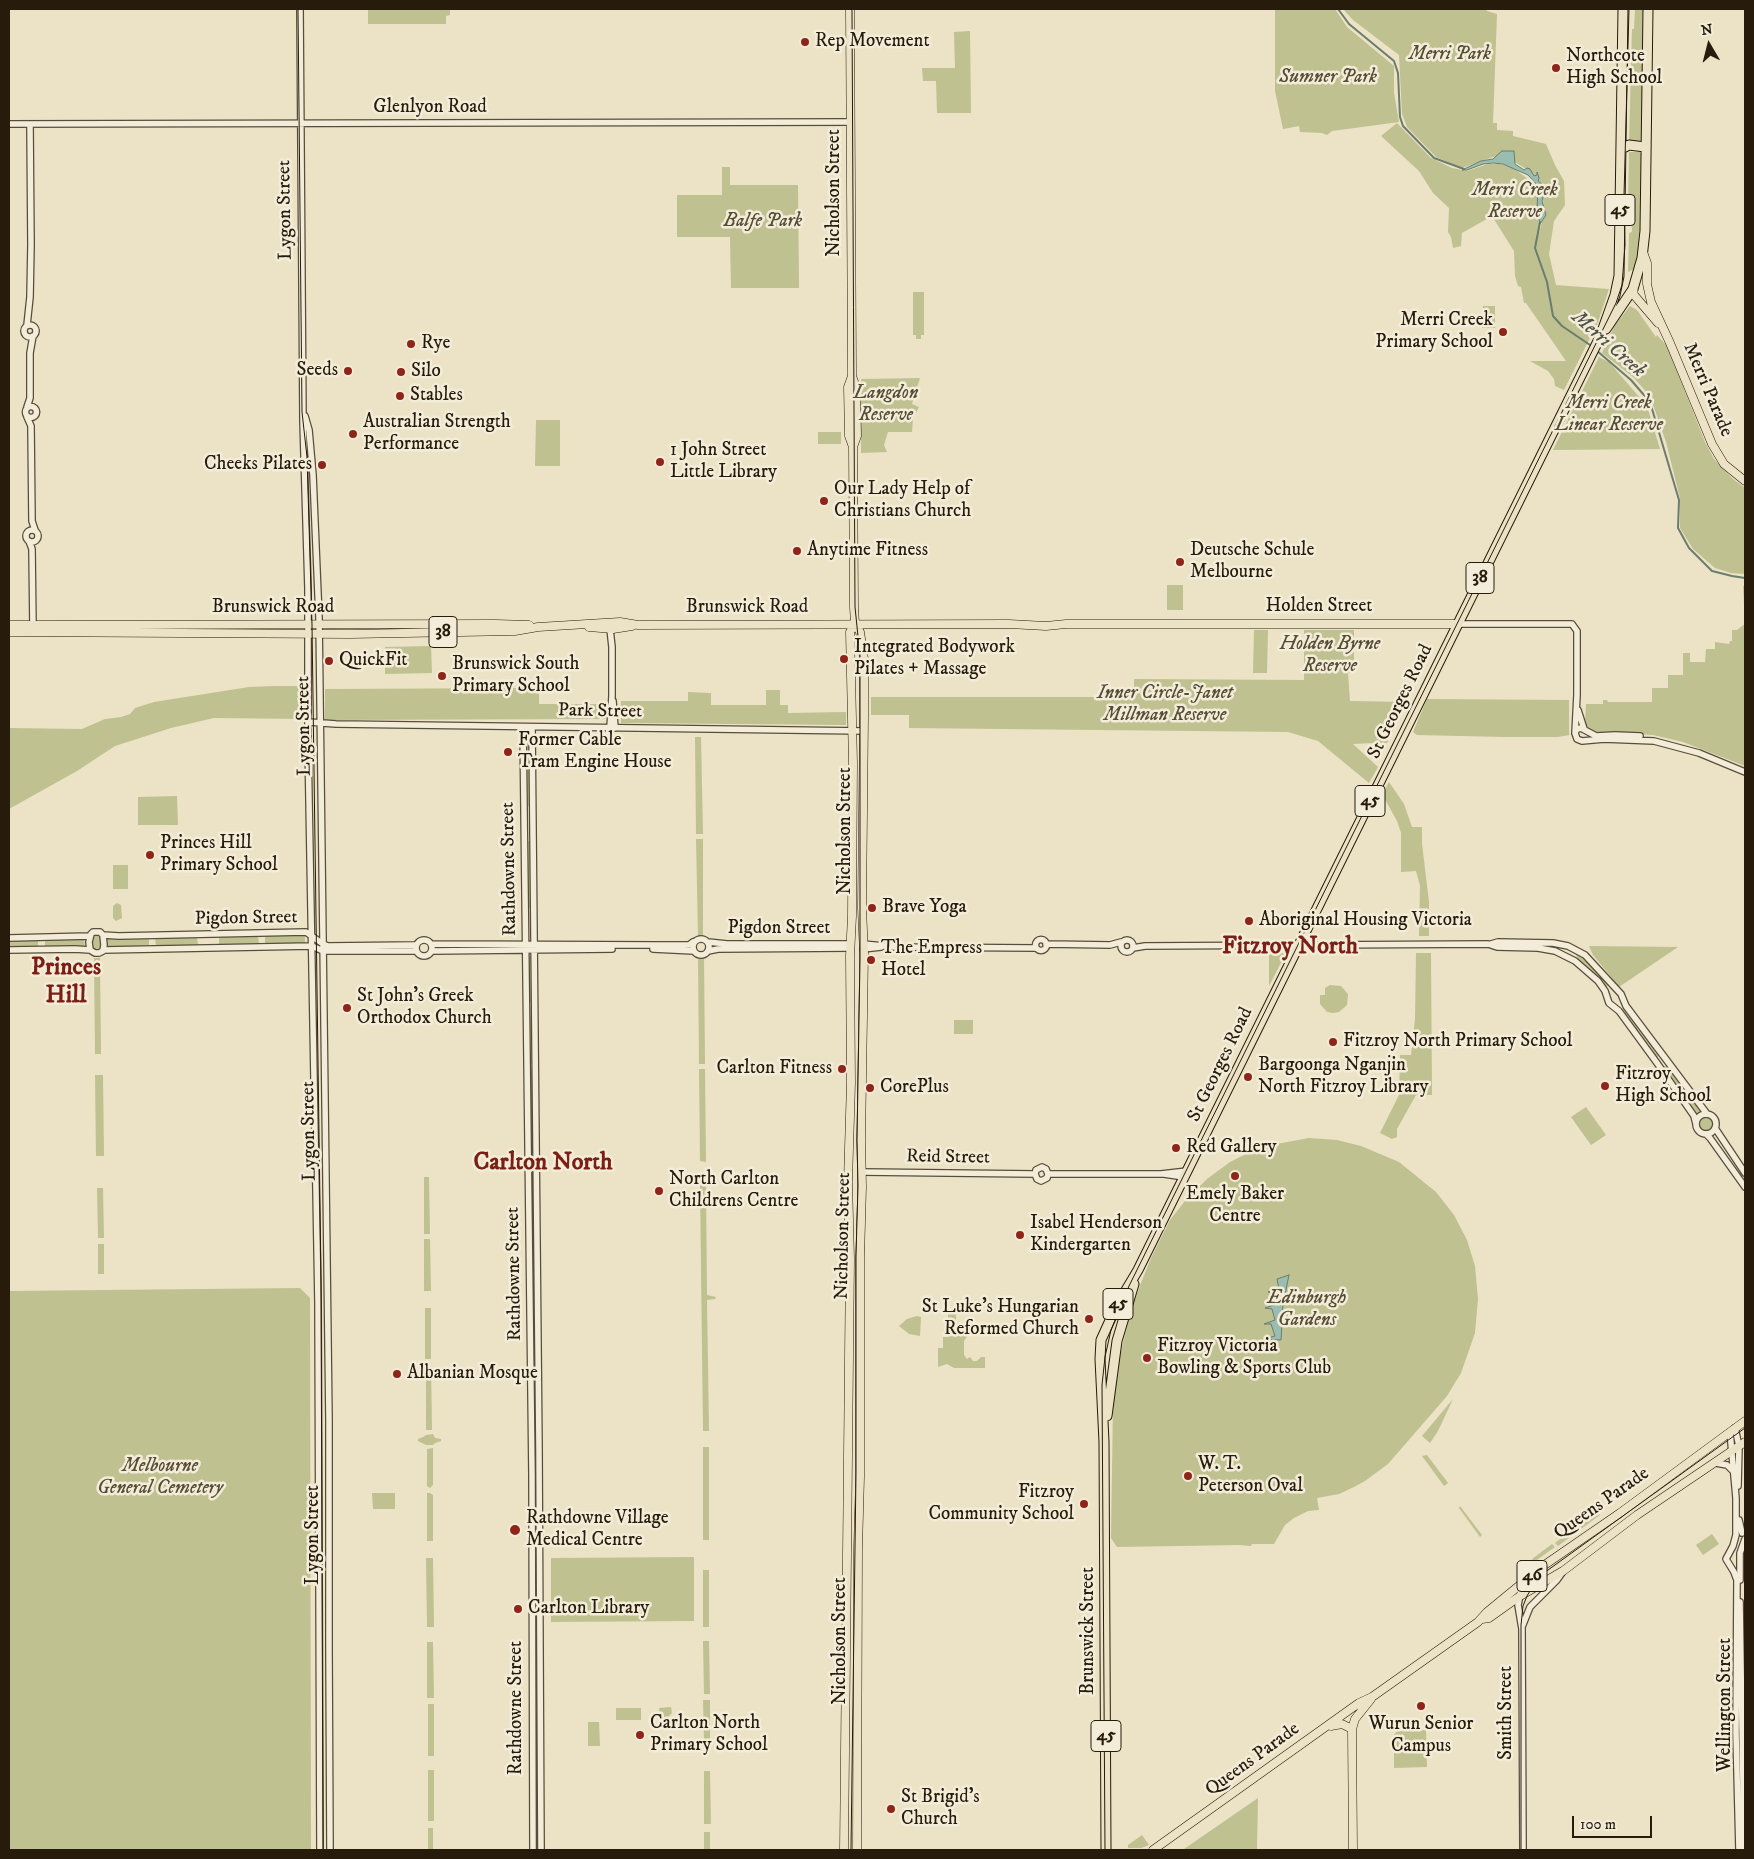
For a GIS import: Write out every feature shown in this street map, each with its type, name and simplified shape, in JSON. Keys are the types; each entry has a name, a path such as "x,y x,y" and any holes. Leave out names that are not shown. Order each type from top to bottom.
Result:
{"highway":[{"name":"St Georges Road","path":"1101,1340 1116,1307 1138,1270 1186,1174 1600,337 1613,301 1619,270 1623,9"},
{"name":"St Georges Road","path":"1600,337 1633,289 1643,252 1645,231 1648,9"},
{"path":"1621,149 1638,151 1645,148"},
{"path":"1619,270 1626,275 1639,272"},
{"path":"1619,270 1625,284 1633,289"},
{"path":"1613,301 1625,290 1633,289"},
{"name":"St Georges Road","path":"1117,1342 1138,1270"},
{"name":"Brunswick Street","path":"1101,1340 1100,1373 1104,1442 1106,1850"},
{"name":"Brunswick Street","path":"1104,1442 1117,1342"}],"main road":[{"name":"Nicholson Street","path":"850,9 852,376 856,387 857,436 853,447 855,624 860,632 864,659 860,1499 856,1850"},
{"name":"Merri Parade","path":"1643,252 1647,262 1648,290 1715,451 1727,467 1745,481"},
{"name":"Merri Parade","path":"1633,289 1634,295 1664,331"},
{"path":"1633,289 1648,290"},
{"name":"Holden Street","path":"855,624 1009,624 1046,622 1066,624 1458,624"},
{"name":"Nicholson Street","path":"844,1850 847,1687 851,1083 852,730 850,632 855,624"},
{"name":"Brunswick Road","path":"174,629 258,625 612,627 638,625 855,624"},
{"name":"Brunswick Road","path":"9,625 33,628 174,629 307,635 526,627"},
{"path":"258,625 258,634"},
{"name":"Brunswick Road","path":"9,632 33,628"},
{"path":"852,870 862,870"},
{"path":"850,946 863,946"},
{"path":"851,1083 861,1083"},
{"path":"849,1173 862,1172"},
{"name":"Queens Parade","path":"1153,1850 1482,1618 1547,1563 1620,1513 1745,1421"},
{"name":"Queens Parade","path":"1482,1618 1489,1618 1520,1596 1563,1571 1630,1519 1739,1447"},
{"path":"847,1687 857,1686"},
{"name":"Queens Parade","path":"1352,1729 1356,1717 1372,1697"},
{"path":"1324,1729 1339,1724 1352,1729"},
{"name":"46","path":"1352,1729 1353,1850"}],"street":[{"name":"Lygon Street","path":"300,9 307,635 318,1300 320,1850"},
{"name":"Glenlyon Road","path":"9,124 851,122"},
{"path":"30,125 30,325 23,332 30,336"},
{"path":"30,325 36,330 30,336 30,407 25,412 31,417"},
{"path":"30,407 36,412 31,417 32,530 38,536 32,541"},
{"name":"Lygon Street","path":"304,412 310,430 319,625 328,1300 330,1850"},
{"path":"32,530 26,536 32,541"},
{"path":"307,535 315,535"},
{"path":"32,541 33,628"},
{"name":"Holden Street","path":"1458,624 1572,624 1577,631 1577,695"},
{"path":"612,627 612,728"},
{"path":"1577,695 1579,717 1584,730"},
{"path":"1577,695 1575,733 1577,738 1582,741 1600,739 1648,740 1681,747 1732,764"},
{"name":"Park Street","path":"309,724 864,731"},
{"name":"Rathdowne Street","path":"523,727 530,1278 533,1850"},
{"name":"Rathdowne Street","path":"532,727 541,1850"},
{"path":"1575,733 1578,728 1596,736 1651,737 1690,746 1745,770"},
{"path":"1681,747 1690,746"},
{"path":"524,811 532,811"},
{"path":"311,838 321,838"},
{"path":"311,850 321,850"},
{"path":"526,911 534,911"},
{"path":"9,950 75,949 90,950 96,954 103,950 103,935 100,932 93,932 90,936 90,950"},
{"name":"Pigdon Street","path":"103,935 306,932 323,944 366,948"},
{"path":"9,938 90,936"},
{"path":"432,947 429,954 423,955 416,948 418,942 424,940 432,947 526,948 678,949 704,954 708,951 709,945 708,942 698,939 687,945 534,948"},
{"path":"1121,946 1127,939 1130,940 1133,946"},
{"path":"863,946 1019,947 1036,946 1041,940 1046,946"},
{"path":"693,942 694,951"},
{"name":"Pigdon Street","path":"708,942 850,946"},
{"path":"1036,946 1041,951 1046,946 1110,945 1121,946 1127,952 1133,946 1488,944 1498,942 1541,942 1563,945 1574,949 1588,958 1618,991 1626,1006 1664,1058 1707,1114 1715,1120 1715,1128 1745,1173"},
{"path":"1488,944 1497,947 1546,948 1575,961 1598,981 1609,1003 1619,1011 1694,1116 1698,1131 1706,1134 1745,1187"},
{"name":"Pigdon Street","path":"103,950 312,946 323,951 366,948 416,948"},
{"name":"Pigdon Street","path":"708,951 722,949 850,946"},
{"path":"1574,949 1575,961"},
{"path":"1607,996 1611,992 1618,991"},
{"path":"314,997 323,997"},
{"path":"1614,1006 1620,1003 1622,998"},
{"path":"1657,1063 1664,1058"},
{"path":"314,1060 324,1059"},
{"path":"1696,1124 1700,1116 1707,1114"},
{"path":"1706,1134 1711,1133 1715,1128"},
{"path":"1042,1167 1046,1169 1048,1174 1047,1178 1041,1181 1034,1174 1036,1170 1042,1167"},
{"name":"Reid Street","path":"862,1172 1034,1174"},
{"path":"315,1174 326,1174"},
{"path":"1048,1174 1186,1174"},
{"path":"530,1278 537,1278"},
{"path":"317,1282 327,1281"},
{"path":"530,1298 538,1298"},
{"path":"318,1300 328,1300"},
{"path":"1733,1430 1739,1447 1738,1516 1742,1536"},
{"path":"318,1441 329,1441"},
{"path":"1739,1447 1734,1472 1742,1536"},
{"path":"1716,1463 1728,1465 1734,1472"},
{"path":"319,1491 328,1491"},
{"path":"1739,1559 1736,1564 1729,1565 1726,1561 1726,1557 1733,1546 1742,1536"},
{"name":"Wellington Street","path":"1742,1536 1739,1559 1744,1850"},
{"path":"319,1548 329,1548"},
{"name":"Wellington Street","path":"1729,1565 1737,1580 1736,1733 1739,1850"},
{"path":"1522,1629 1530,1607 1563,1571"},
{"name":"Smith Street","path":"1523,1850 1522,1629 1518,1616 1522,1588 1528,1579"},
{"path":"318,1638 329,1638"},
{"path":"319,1763 329,1763"}],"green space":[{"path":"368,9 450,9 450,15 446,16 446,24 368,24"},
{"name":"Sumner Park","path":"1275,9 1335,9 1347,27 1394,66 1394,93 1399,122 1332,131 1327,135 1300,132 1299,126 1283,129 1275,91"},
{"path":"1343,9 1486,9 1497,14 1493,123 1497,123 1497,130 1513,131 1513,136 1546,144 1564,181 1565,205 1554,221 1549,254 1556,285 1609,289 1598,322 1564,390 1555,386 1554,379 1548,371 1530,361 1566,361 1526,303 1524,303 1521,287 1518,286 1515,276 1514,251 1492,216 1462,233 1461,246 1453,248 1448,232 1449,208 1433,193 1419,171 1381,136 1397,123 1431,158 1452,168 1467,171 1488,164 1512,167 1537,186 1541,192 1542,212 1539,234 1544,213 1542,186 1531,172 1510,159 1493,157 1462,168 1436,157 1407,127 1402,114 1399,55 1353,20"},
{"path":"1635,9 1645,9 1643,143 1629,143 1632,29 1634,29"},
{"path":"970,31 971,113 937,113 936,81 923,81 922,68 955,68 954,32"},
{"path":"1629,152 1642,152 1641,240 1634,269 1628,272 1629,233 1632,232 1631,200 1628,200"},
{"name":"Balfe Park","path":"722,167 730,167 730,185 798,185 799,288 731,288 730,237 677,237 677,195 722,195"},
{"path":"913,292 924,292 924,335 921,335 921,339 916,339 916,335 913,335"},
{"path":"1483,306 1495,306 1495,328 1482,328"},
{"path":"1630,306 1637,310 1656,337 1657,335 1667,346 1705,442 1714,459 1732,478 1745,488 1745,574 1731,573 1715,568 1693,549 1680,528 1680,498 1666,442 1650,396 1633,377 1602,353 1615,325"},
{"name":"Merri Creek Linear Reserve","path":"1599,357 1609,362 1647,406 1660,449 1553,450"},
{"name":"Langdon Reserve","path":"920,378 912,404 919,407 913,418 912,432 888,432 884,445 887,452 861,453 861,379"},
{"path":"536,420 560,420 560,466 535,466"},
{"path":"818,432 841,432 841,444 818,444"},
{"path":"1167,585 1183,585 1183,610 1167,610"},
{"path":"1743,586 1745,586 1745,624"},
{"path":"1745,624 1745,766 1683,742 1653,735 1594,732 1585,723 1586,704 1603,704 1603,700 1608,702 1652,702 1652,688 1668,688 1668,675 1683,675 1683,653 1690,653 1690,662 1705,662 1706,649 1715,649 1715,642 1729,644 1732,641 1732,630 1737,630"},
{"path":"1254,630 1268,630 1267,673 1253,673"},
{"name":"Inner Circle-Janet Millman Reserve","path":"1304,630 1354,630 1354,672 1348,673 1350,701 1406,702 1387,743 1353,744 1378,767 1369,783 1318,741 1288,732 909,728 909,715 871,715 871,697 1134,697 1134,679 1304,680"},
{"path":"431,646 432,673 385,674 385,647"},
{"path":"302,686 302,719 214,718 171,728 115,746 77,771 9,809 9,728 82,729 105,719 130,714 135,708 154,702 249,687"},
{"path":"539,688 539,704 605,704 605,719 325,720 325,689"},
{"path":"766,690 780,690 780,705 788,705 788,713 846,712 846,725 621,723 621,701 688,701 688,692 711,693 711,705 766,705"},
{"path":"1427,699 1569,700 1569,735 1558,737 1504,737 1417,735 1413,732"},
{"path":"525,736 530,736 531,806 526,806"},
{"path":"695,737 701,737 703,834 696,834"},
{"path":"1389,782 1404,804 1412,827 1422,827 1422,844 1429,902 1429,936 1419,936 1420,886 1416,871 1401,872 1401,833 1397,821 1382,794"},
{"path":"177,796 178,825 138,825 138,797"},
{"path":"696,839 703,839 703,937 698,936"},
{"path":"527,841 532,841 532,908 527,908"},
{"path":"113,865 128,865 128,889 113,889"},
{"path":"117,903 121,905 122,918 116,921 113,918 113,906"},
{"path":"258,935 259,945 219,946 219,936"},
{"path":"266,935 302,935 305,936 305,943 265,944"},
{"path":"100,936 101,944 100,949 96,950 93,949 92,942 93,937"},
{"path":"106,937 149,938 149,945 106,948"},
{"path":"155,937 197,937 198,945 156,947"},
{"path":"84,938 85,949 45,948 45,939"},
{"path":"9,939 38,939 38,948 9,949"},
{"path":"1589,946 1678,947 1619,987 1593,955"},
{"path":"1575,952 1587,960 1609,985 1605,987 1578,960"},
{"path":"1269,953 1286,953 1269,986"},
{"path":"1416,953 1431,953 1432,1095 1416,1095 1397,1129 1397,1137 1392,1139 1380,1133 1399,1095 1400,1055 1411,1055 1415,1019"},
{"path":"528,956 532,956 533,1002 528,1002"},
{"path":"698,956 704,957 705,1064 699,1064"},
{"path":"94,958 100,958 101,1054 95,1054"},
{"path":"1330,985 1341,986 1348,994 1347,1005 1339,1012 1327,1012 1320,1004 1320,995 1325,995 1325,988"},
{"path":"1625,1008 1659,1056 1656,1058 1621,1011"},
{"path":"528,1016 533,1016 533,1064 529,1064"},
{"path":"954,1020 973,1020 973,1034 954,1034"},
{"path":"1667,1065 1701,1111 1697,1114 1664,1067"},
{"path":"529,1069 533,1069 535,1165 530,1165"},
{"path":"699,1069 705,1069 706,1162 700,1161"},
{"path":"95,1075 103,1075 104,1156 96,1156"},
{"path":"1586,1107 1606,1135 1591,1145 1571,1117"},
{"path":"1703,1117 1709,1117 1713,1124 1709,1131 1703,1131 1699,1127 1699,1121"},
{"name":"Edinburgh Gardens","path":"1309,1138 1337,1140 1361,1146 1399,1162 1436,1192 1454,1215 1467,1240 1475,1266 1478,1299 1475,1333 1461,1373 1447,1396 1388,1464 1354,1487 1339,1494 1317,1498 1319,1510 1308,1511 1294,1518 1285,1525 1274,1544 1252,1544 1251,1546 1117,1547 1111,1538 1113,1403 1117,1370 1130,1311 1151,1258 1170,1220 1185,1201 1207,1179 1230,1162 1260,1147"},
{"path":"424,1177 429,1177 430,1234 424,1234"},
{"path":"530,1179 535,1179 536,1276 531,1276"},
{"path":"700,1185 706,1185 707,1295 716,1297 715,1299 707,1300 709,1431 703,1431"},
{"path":"97,1188 103,1188 104,1238 98,1238"},
{"path":"424,1239 430,1239 431,1291 424,1291"},
{"path":"98,1244 104,1244 104,1274 98,1274"},
{"name":"Melbourne General Cemetery","path":"300,1288 310,1298 311,1850 9,1850 9,1291"},
{"path":"532,1307 536,1307 535,1359 533,1359"},
{"path":"425,1308 431,1308 431,1359 425,1359"},
{"path":"948,1310 956,1310 956,1335 968,1335 964,1341 964,1355 967,1359 970,1357 973,1361 985,1357 985,1368 954,1368 947,1364 938,1367 938,1348 943,1348 943,1337 948,1337"},
{"path":"917,1316 921,1317 920,1336 909,1334 899,1326 907,1319"},
{"path":"532,1365 537,1365 538,1435 533,1435"},
{"path":"426,1366 431,1366 432,1430 426,1430"},
{"path":"1453,1399 1438,1431 1430,1443 1422,1436"},
{"path":"433,1434 435,1438 441,1439 441,1441 433,1445 426,1445 418,1441 418,1439 426,1435"},
{"path":"703,1447 709,1447 709,1540 703,1540"},
{"path":"433,1448 433,1485 430,1488 427,1486 427,1449"},
{"path":"1427,1455 1448,1483 1444,1486 1422,1456"},
{"path":"372,1493 395,1493 395,1509 373,1509"},
{"path":"427,1493 433,1495 433,1541 427,1541"},
{"path":"1460,1506 1482,1535 1480,1537 1459,1508"},
{"path":"1597,1511 1600,1515 1558,1546 1555,1543"},
{"path":"1712,1534 1719,1544 1703,1555 1696,1545"},
{"path":"1552,1544 1555,1547 1534,1562 1532,1559"},
{"path":"534,1557 538,1557 538,1620 534,1620"},
{"path":"694,1557 694,1621 551,1622 551,1558"},
{"path":"426,1558 433,1558 434,1627 427,1627"},
{"path":"703,1570 709,1570 709,1627 703,1627"},
{"path":"703,1641 709,1641 710,1694 704,1694"},
{"path":"427,1642 433,1642 434,1698 427,1698"},
{"path":"703,1700 710,1700 710,1741 704,1741"},
{"path":"534,1701 538,1701 539,1754 534,1754"},
{"path":"428,1704 434,1704 434,1756 428,1756"},
{"path":"671,1707 672,1713 666,1719 662,1719 659,1708"},
{"path":"616,1708 641,1708 641,1720 616,1720"},
{"path":"588,1722 599,1722 600,1746 588,1746"},
{"path":"1426,1730 1427,1767 1394,1768 1394,1735 1397,1731"},
{"path":"428,1770 434,1770 434,1821 428,1821"},
{"path":"534,1771 539,1771 539,1816 534,1816"},
{"path":"704,1771 710,1771 711,1824 704,1824"},
{"path":"1258,1798 1257,1849 1184,1849"},
{"path":"428,1828 433,1828 433,1850 428,1850"},
{"path":"704,1832 710,1832 710,1850 704,1850"},
{"path":"1142,1835 1149,1845 1141,1848 1128,1848 1128,1845"}],"water":[{"path":"1502,151 1514,151 1515,164 1524,170 1530,169 1534,176 1537,175 1537,172 1538,181 1542,184 1544,194 1542,201 1546,215 1540,224 1537,209 1538,186 1528,175 1503,164 1493,163 1462,170 1481,161 1493,159"},
{"path":"1289,1275 1283,1304 1281,1340 1264,1339 1275,1336 1271,1324 1264,1324 1275,1320 1272,1309 1265,1308 1277,1304 1275,1293 1268,1292 1279,1289 1277,1279"}],"waterway":[{"name":"Merri Creek","path":"1338,9 1349,24 1394,61 1398,73 1400,117 1403,126 1434,158 1464,169"},
{"name":"Merri Creek","path":"1540,222 1535,248 1547,282 1553,316 1562,326 1593,347"},
{"name":"Merri Creek","path":"1596,350 1631,380 1650,402 1679,500 1678,528 1689,548 1712,571 1745,578"}],"tram line":[{"path":"298,9 302,412 307,457 312,625 321,1279 323,1850"},
{"path":"851,1850 860,959 860,656 855,607 852,9"},
{"path":"1105,1850 1102,1385 1105,1357 1111,1330 1129,1286 1616,303 1622,285 1625,245 1624,196 1629,9"},
{"path":"1521,1850 1521,1625 1523,1606 1527,1596 1537,1579 1548,1570 1745,1428"}],"place":[{"name":"Rep Movement","path":"805,42"},
{"name":"Northcote High School","path":"1556,68"},
{"name":"Merri Creek Primary School","path":"1503,332"},
{"name":"Rye","path":"411,344"},
{"name":"Seeds","path":"348,371"},
{"name":"Silo","path":"401,372"},
{"name":"Stables","path":"400,396"},
{"name":"Australian Strength Performance","path":"353,434"},
{"name":"1 John Street Little Library","path":"660,462"},
{"name":"Cheeks Pilates","path":"322,465"},
{"name":"Our Lady Help of Christians Church","path":"824,501"},
{"name":"Anytime Fitness","path":"797,551"},
{"name":"Deutsche Schule Melbourne","path":"1180,562"},
{"name":"Integrated Bodywork Pilates + Massage","path":"844,659"},
{"name":"QuickFit","path":"329,661"},
{"name":"Brunswick South Primary School","path":"442,676"},
{"name":"Former Cable Tram Engine House","path":"508,752"},
{"name":"Princes Hill Primary School","path":"150,855"},
{"name":"Brave Yoga","path":"872,908"},
{"name":"Aboriginal Housing Victoria","path":"1249,921"},
{"name":"The Empress Hotel","path":"871,960"},
{"name":"St John's Greek Orthodox Church","path":"347,1008"},
{"name":"Fitzroy North Primary School","path":"1333,1042"},
{"name":"Carlton Fitness","path":"842,1069"},
{"name":"Bargoonga Nganjin North Fitzroy Library","path":"1248,1077"},
{"name":"Fitzroy High School","path":"1605,1086"},
{"name":"CorePlus","path":"870,1088"},
{"name":"Red Gallery","path":"1176,1148"},
{"name":"Emely Baker Centre","path":"1235,1176"},
{"name":"North Carlton Childrens Centre","path":"659,1191"},
{"name":"Isabel Henderson Kindergarten","path":"1020,1235"},
{"name":"St Luke's Hungarian Reformed Church","path":"1089,1319"},
{"name":"Fitzroy Victoria Bowling & Sports Club","path":"1147,1358"},
{"name":"Albanian Mosque","path":"397,1374"},
{"name":"W. T. Peterson Oval","path":"1188,1476"},
{"name":"Fitzroy Community School","path":"1084,1504"},
{"name":"Rathdowne Village Medical Centre","path":"515,1530"},
{"name":"Carlton Library","path":"518,1609"},
{"name":"Wurun Senior Campus","path":"1421,1706"},
{"name":"Carlton North Primary School","path":"640,1735"},
{"name":"St Brigid's Church","path":"891,1809"}],"district":[{"name":"Fitzroy North","path":"1290,948"},
{"name":"Princes Hill","path":"66,983"},
{"name":"Carlton North","path":"543,1164"}],"park label":[{"name":"Merri Park","path":"1450,55"},
{"name":"Merri Creek Reserve","path":"1515,202"},
{"name":"Holden Byrne Reserve","path":"1330,656"}]}
